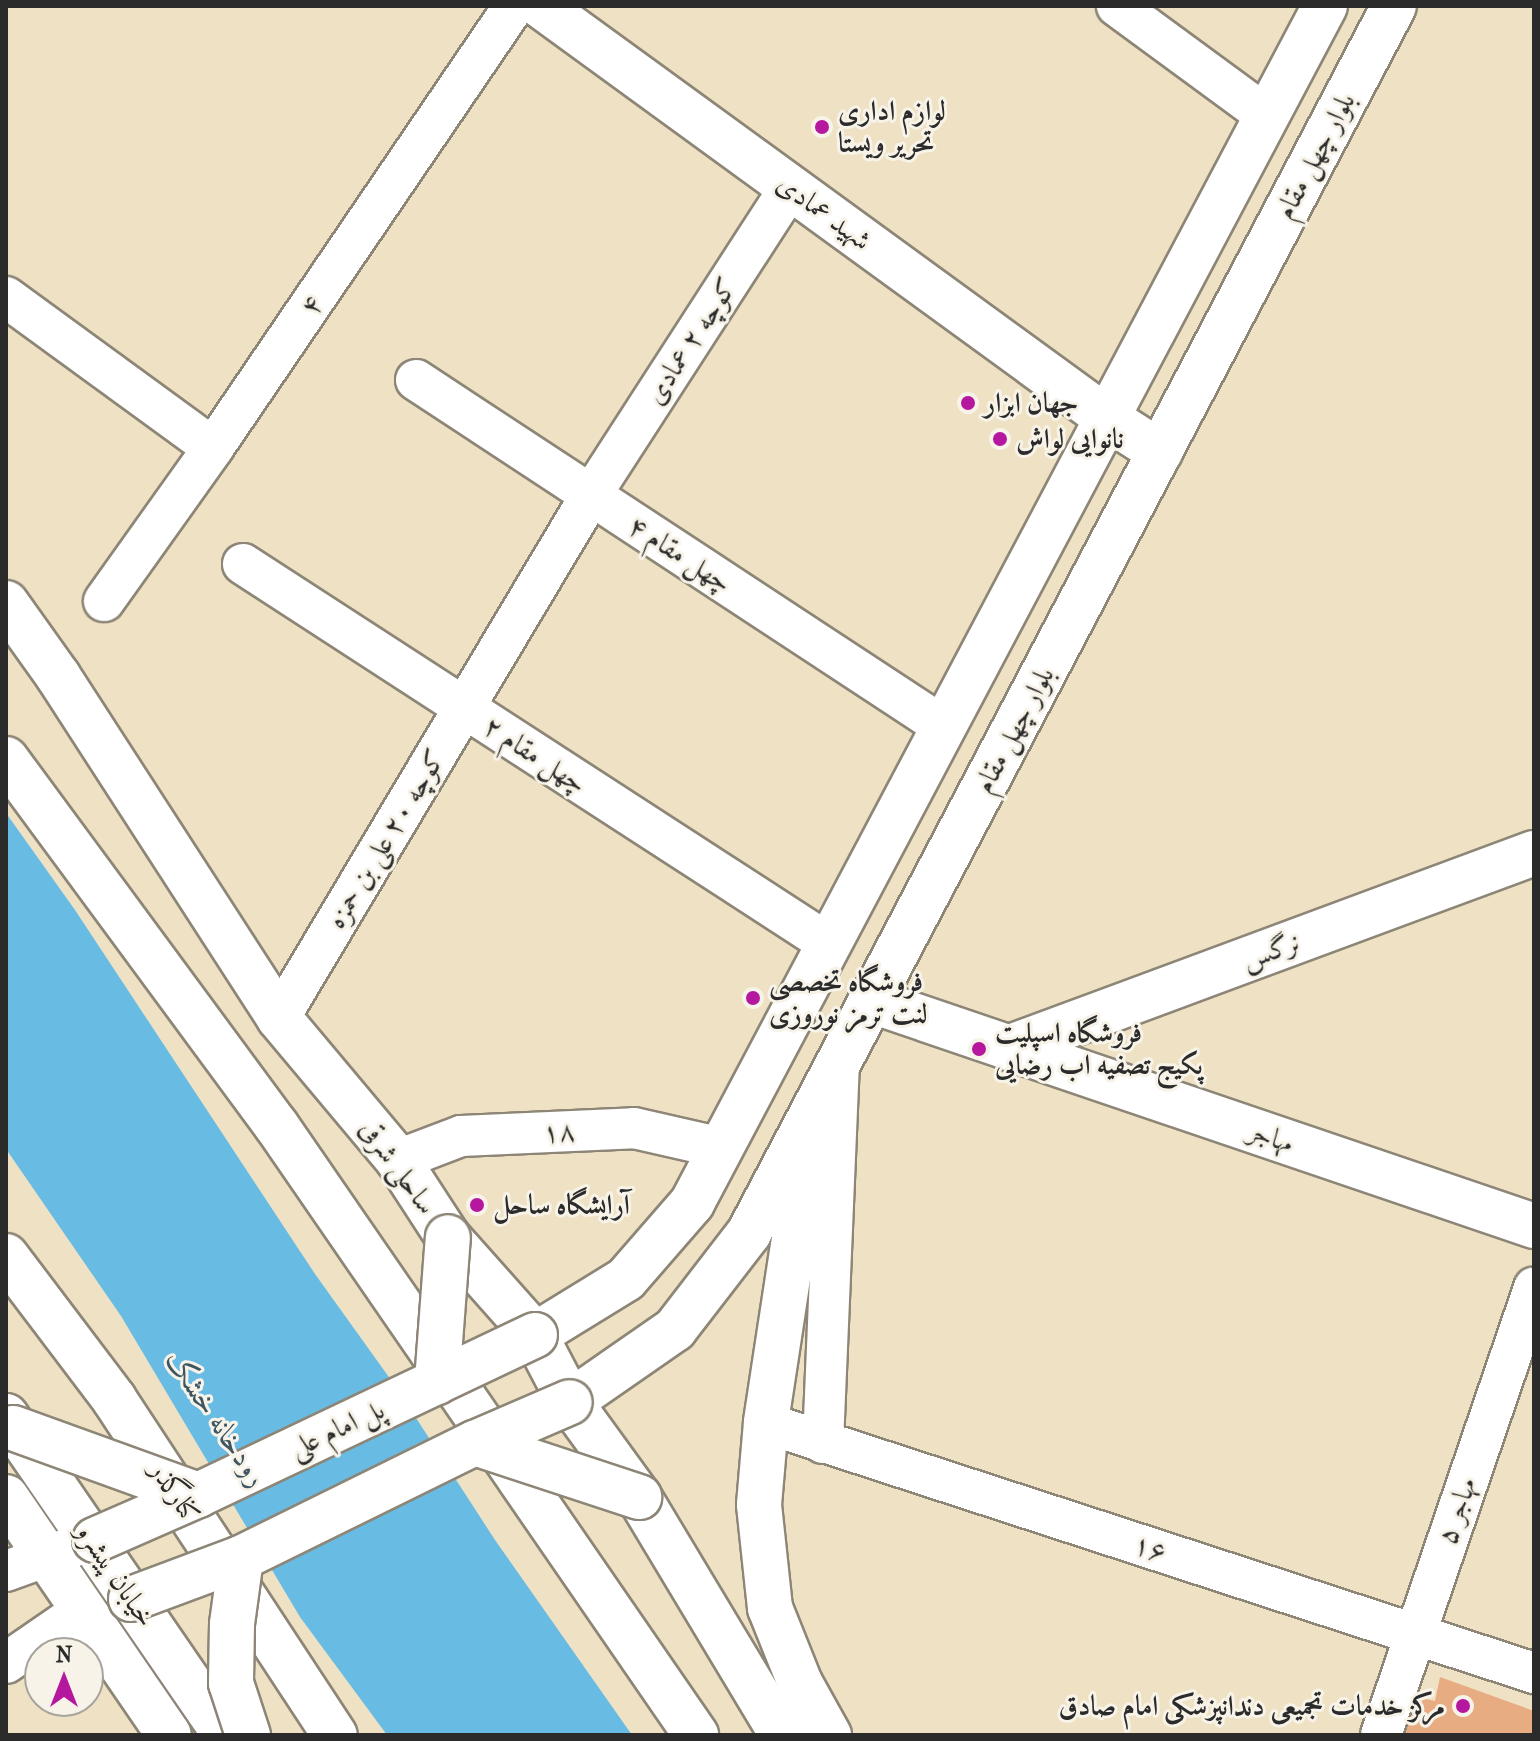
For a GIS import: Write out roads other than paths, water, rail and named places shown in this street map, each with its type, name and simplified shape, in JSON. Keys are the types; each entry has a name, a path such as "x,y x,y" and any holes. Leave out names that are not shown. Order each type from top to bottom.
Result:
{"main road":[{"name":"شهید عمادی","path":"541,6 1107,418 1160,452"},
{"path":"535,1335 626,1279 692,1203 1325,6"},
{"name":"بلوار چهل مقام","path":"570,1402 675,1329 749,1233 1394,6"},
{"name":"ساحلی شرقی","path":"6,603 58,676 279,1018 398,1160 448,1237 535,1335 570,1402 639,1497 782,1735"},
{"path":"6,759 276,1125 696,1735"},
{"name":"نرگس","path":"1008,1048 1534,853"},
{"name":"مهاجر","path":"872,1001 1534,1226"},
{"path":"814,1111 766,1423 759,1505 770,1608 800,1683 829,1735"},
{"path":"437,1382 448,1237"},
{"name":"کنارگذر","path":"6,1256 114,1399 335,1735"},
{"name":"پل امام علی","path":"95,1540 198,1495 535,1335"},
{"path":"83,1610 131,1599 241,1558 475,1443 570,1402"},
{"path":"10,1422 198,1495"},
{"name":"خیابان پیشرو","path":"10,1422 95,1540 131,1599 225,1728"},
{"path":"475,1443 639,1497"},
{"name":"خیابان پیشرو","path":"6,1497 169,1735"},
{"path":"241,1558 232,1624 231,1683 248,1735"}],"street":[{"name":"۴","path":"104,601 213,448 514,6"},
{"path":"1117,6 1267,116"},
{"name":"کوچه ۲ عمادی","path":"591,495 790,187"},
{"path":"6,297 213,448"},
{"name":"چهل مقام ۴","path":"416,380 944,727"},
{"name":"کوچه ۲۰ علی بن حمزه","path":"279,1018 591,495"},
{"name":"چهل مقام ۲","path":"243,564 829,944"},
{"path":"823,1443 839,1063"},
{"name":"۱۸","path":"398,1160 461,1136 634,1128 721,1148"},
{"name":"۵ مهاجر","path":"1381,1735 1534,1287"},
{"name":"۱۶","path":"766,1423 1534,1673"},
{"path":"6,1571 95,1540"},
{"path":"6,1663 83,1610"}],"water":[{"name":"رودخانه خشک","path":"6,813 75,910 315,1274 396,1387 495,1540 632,1735 387,1735 300,1617 121,1316 6,1149"}],"place":[{"name":"لوازم اداری تحریر ویستا","path":"822,127"},
{"name":"جهان ابزار","path":"968,403"},
{"name":"نانوایی لواش","path":"1000,439"},
{"name":"فروشگاه تخصصی لنت ترمز نوروزی","path":"753,998"},
{"name":"فروشگاه اسپلیت پکیج تصفیه اب رضایی","path":"979,1049"},
{"name":"آرایشگاه ساحل","path":"477,1205"},
{"name":"مرکز خدمات تجمیعی دندانپزشکی امام صادق","path":"1463,1706"}]}
